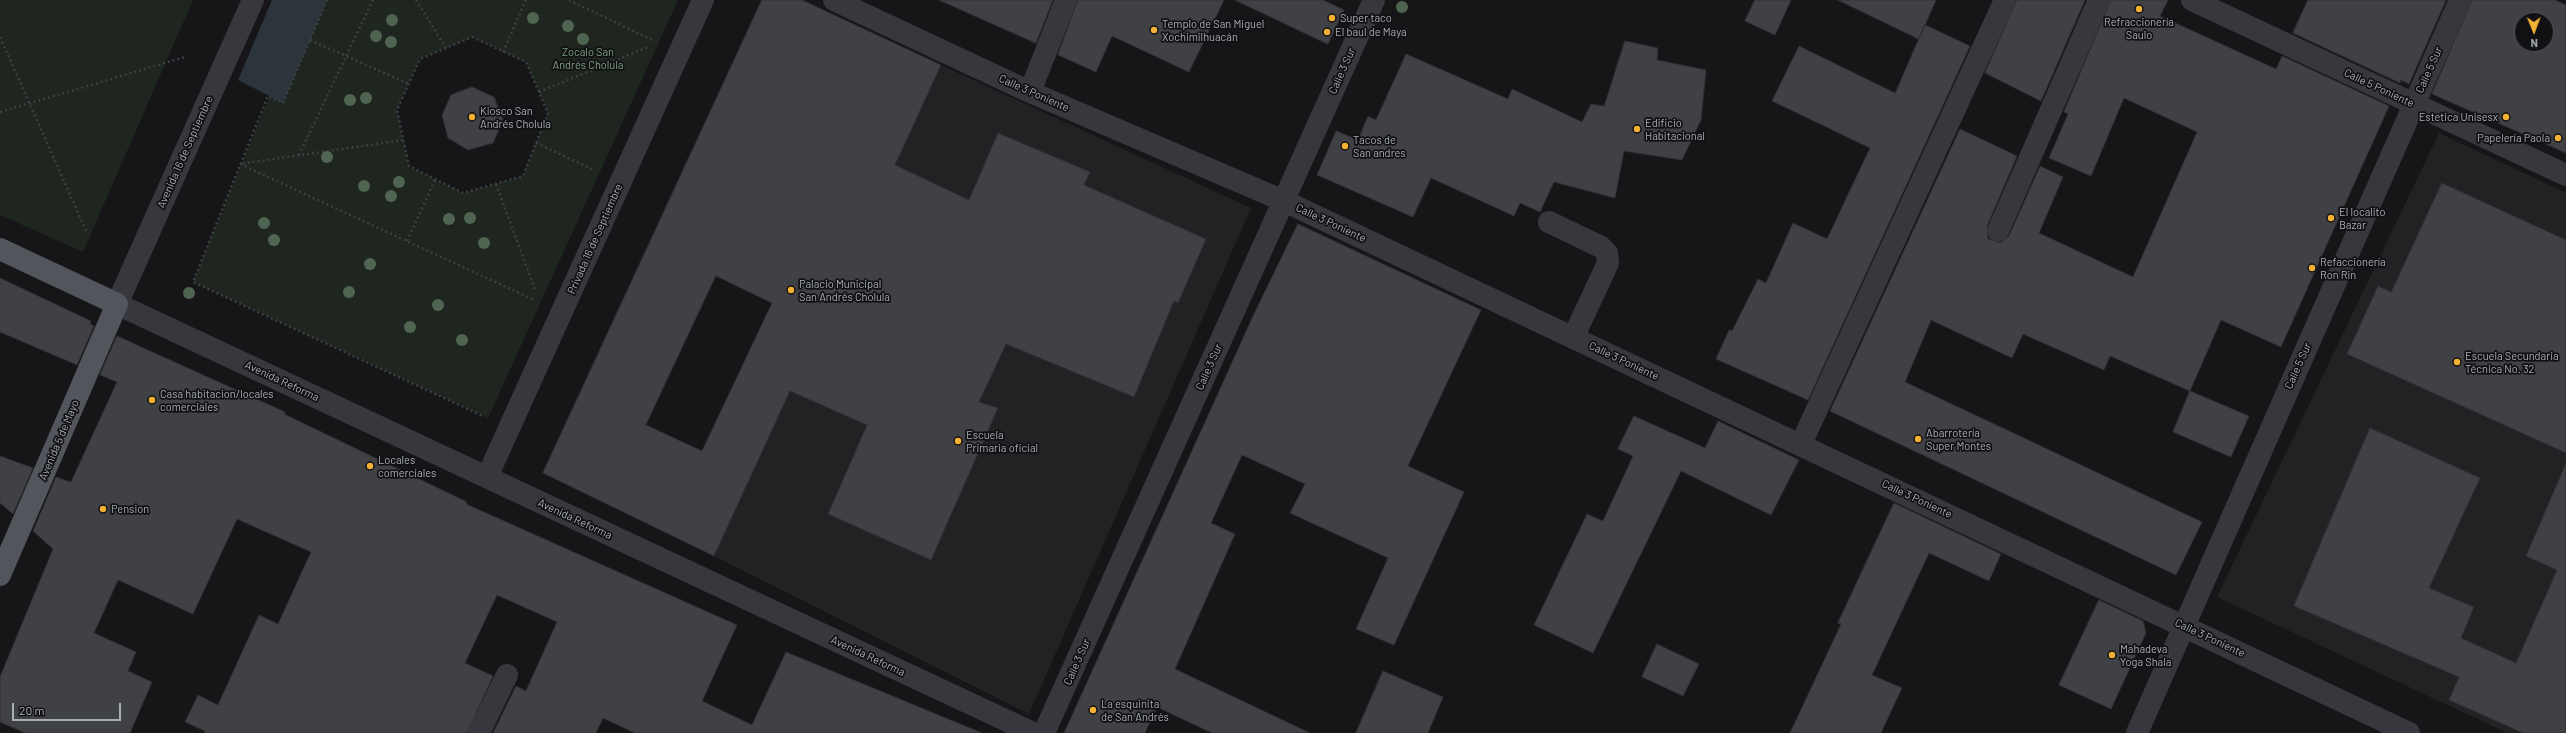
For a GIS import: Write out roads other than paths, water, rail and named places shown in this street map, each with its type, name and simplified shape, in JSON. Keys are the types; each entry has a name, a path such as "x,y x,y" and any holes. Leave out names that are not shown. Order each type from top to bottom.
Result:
{"main road":[{"path":"0,249 117,304"},
{"name":"Avenida 5 de Mayo","path":"0,575 117,304"}],"street":[{"name":"Avenida 16 de Septiembre","path":"117,304 253,0"},
{"name":"Privada 16 de Septiembre","path":"487,477 703,0"},
{"name":"Calle 3 Poniente","path":"834,0 1030,92 1284,201 1801,444 2409,733"},
{"path":"1030,92 1066,0"},
{"name":"Calle 3 Sur","path":"1044,733 1374,0"},
{"path":"1801,444 2005,0"},
{"path":"1998,232 2099,0"},
{"name":"Calle 5 Poniente","path":"2192,0 2566,175"},
{"name":"Calle 5 Sur","path":"2137,733 2460,0"},
{"path":"1549,222 1601,247 1607,253 1608,263 1574,338"},
{"name":"Avenida Reforma","path":"117,304 1033,733"},
{"path":"479,733 507,675"}],"place":[{"name":"Refraccionería Saulo","path":"2139,9"},
{"name":"Super taco","path":"1332,18"},
{"name":"Templo de San Miguel Xochimilhuacán","path":"1154,30"},
{"name":"El baul de Maya","path":"1327,32"},
{"name":"Kiosco San Andrés Cholula","path":"472,117"},
{"name":"Estetica Unisesx","path":"2506,117"},
{"name":"Edificio Habitacional","path":"1637,129"},
{"name":"Papelería Paola","path":"2558,138"},
{"name":"Tacos de San andres","path":"1345,146"},
{"name":"El localito Bazar","path":"2331,218"},
{"name":"Refaccionería Ron Rin","path":"2312,268"},
{"name":"Palacio Municipal San Andrés Cholula","path":"791,290"},
{"name":"Escuela Secundaria Técnica No. 32","path":"2457,362"},
{"name":"Casa habitacion/locales comerciales","path":"152,400"},
{"name":"Abarrotería Super Montes","path":"1918,439"},
{"name":"Escuela Primaria oficial","path":"958,441"},
{"name":"Locales comerciales","path":"370,466"},
{"name":"Pension","path":"103,509"},
{"name":"Mahadeva Yoga Shala","path":"2112,655"},
{"name":"La esquinita de San Andrés","path":"1093,710"}],"park label":[{"name":"Zocalo San Andrés Cholula","path":"588,58"}]}
